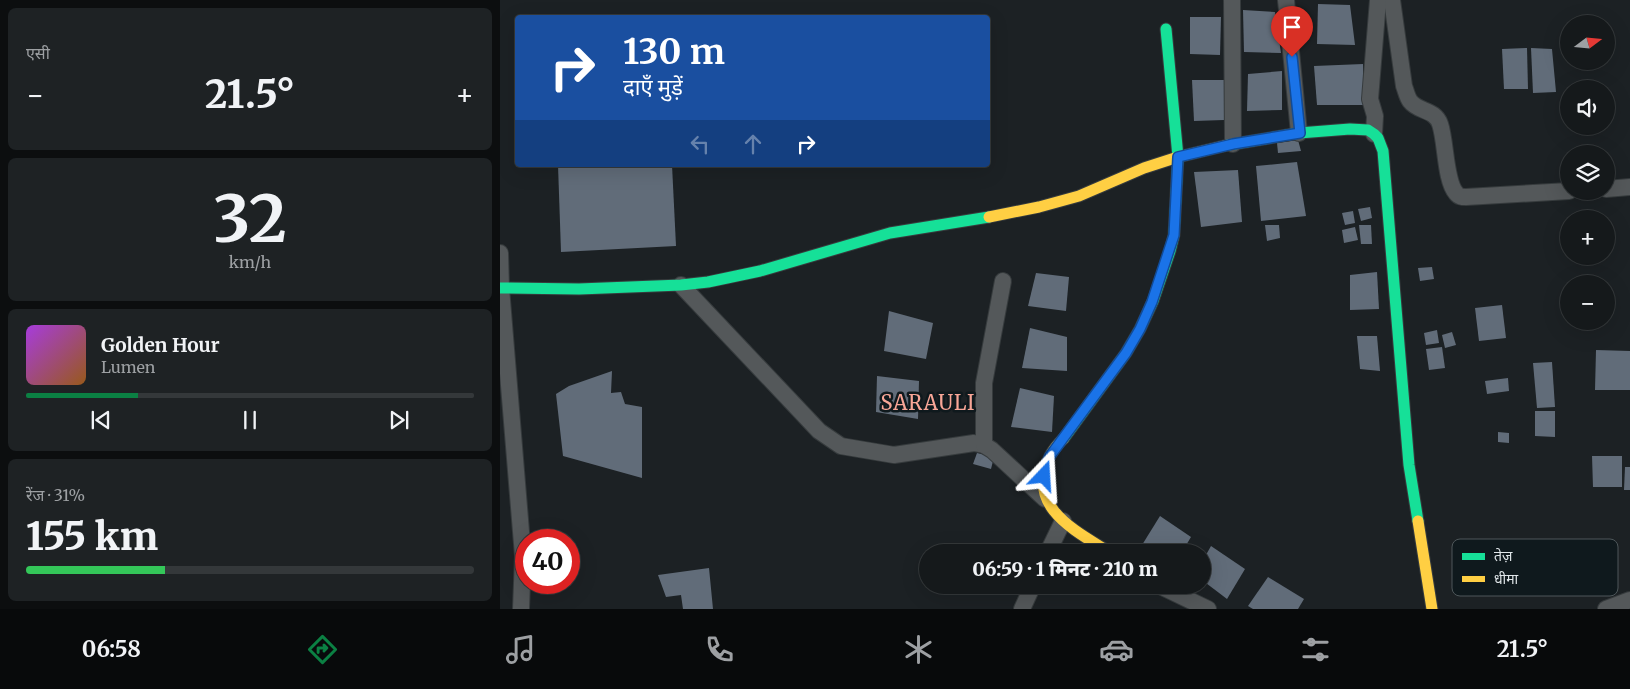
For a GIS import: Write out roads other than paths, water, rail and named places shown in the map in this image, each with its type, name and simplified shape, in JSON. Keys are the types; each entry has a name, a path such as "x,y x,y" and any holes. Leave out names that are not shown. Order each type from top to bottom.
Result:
{"street":[{"path":"1232,0 1233,144"},
{"path":"1286,0 1300,133"},
{"path":"1374,134 1374,116 1370,99 1378,0"},
{"path":"1392,0 1407,96 1410,102 1433,114 1440,123 1450,179 1456,194 1466,197 1560,192"},
{"path":"1045,499 1044,476 1050,456 1126,353 1140,329 1152,302 1174,235 1178,157 1166,28"},
{"path":"501,288 579,289 681,285 708,282 760,272 890,233 1040,207 1079,196 1144,168 1178,157 1233,144 1300,133 1362,129 1374,134 1378,138 1383,151 1409,465 1432,609"},
{"path":"1615,188 1630,187"},
{"path":"500,254 501,288 523,556 521,609"},
{"path":"984,445 984,383 1004,281"},
{"path":"681,285 819,432 841,446 894,455 974,443 984,445 1000,457 1045,499 1053,513 1096,544"},
{"path":"1052,544 1063,521"},
{"path":"1022,609 1029,594"},
{"path":"1177,594 1208,609"},
{"path":"1606,609 1630,600"}],"district":[{"name":"SARAULI","path":"928,403"}]}
